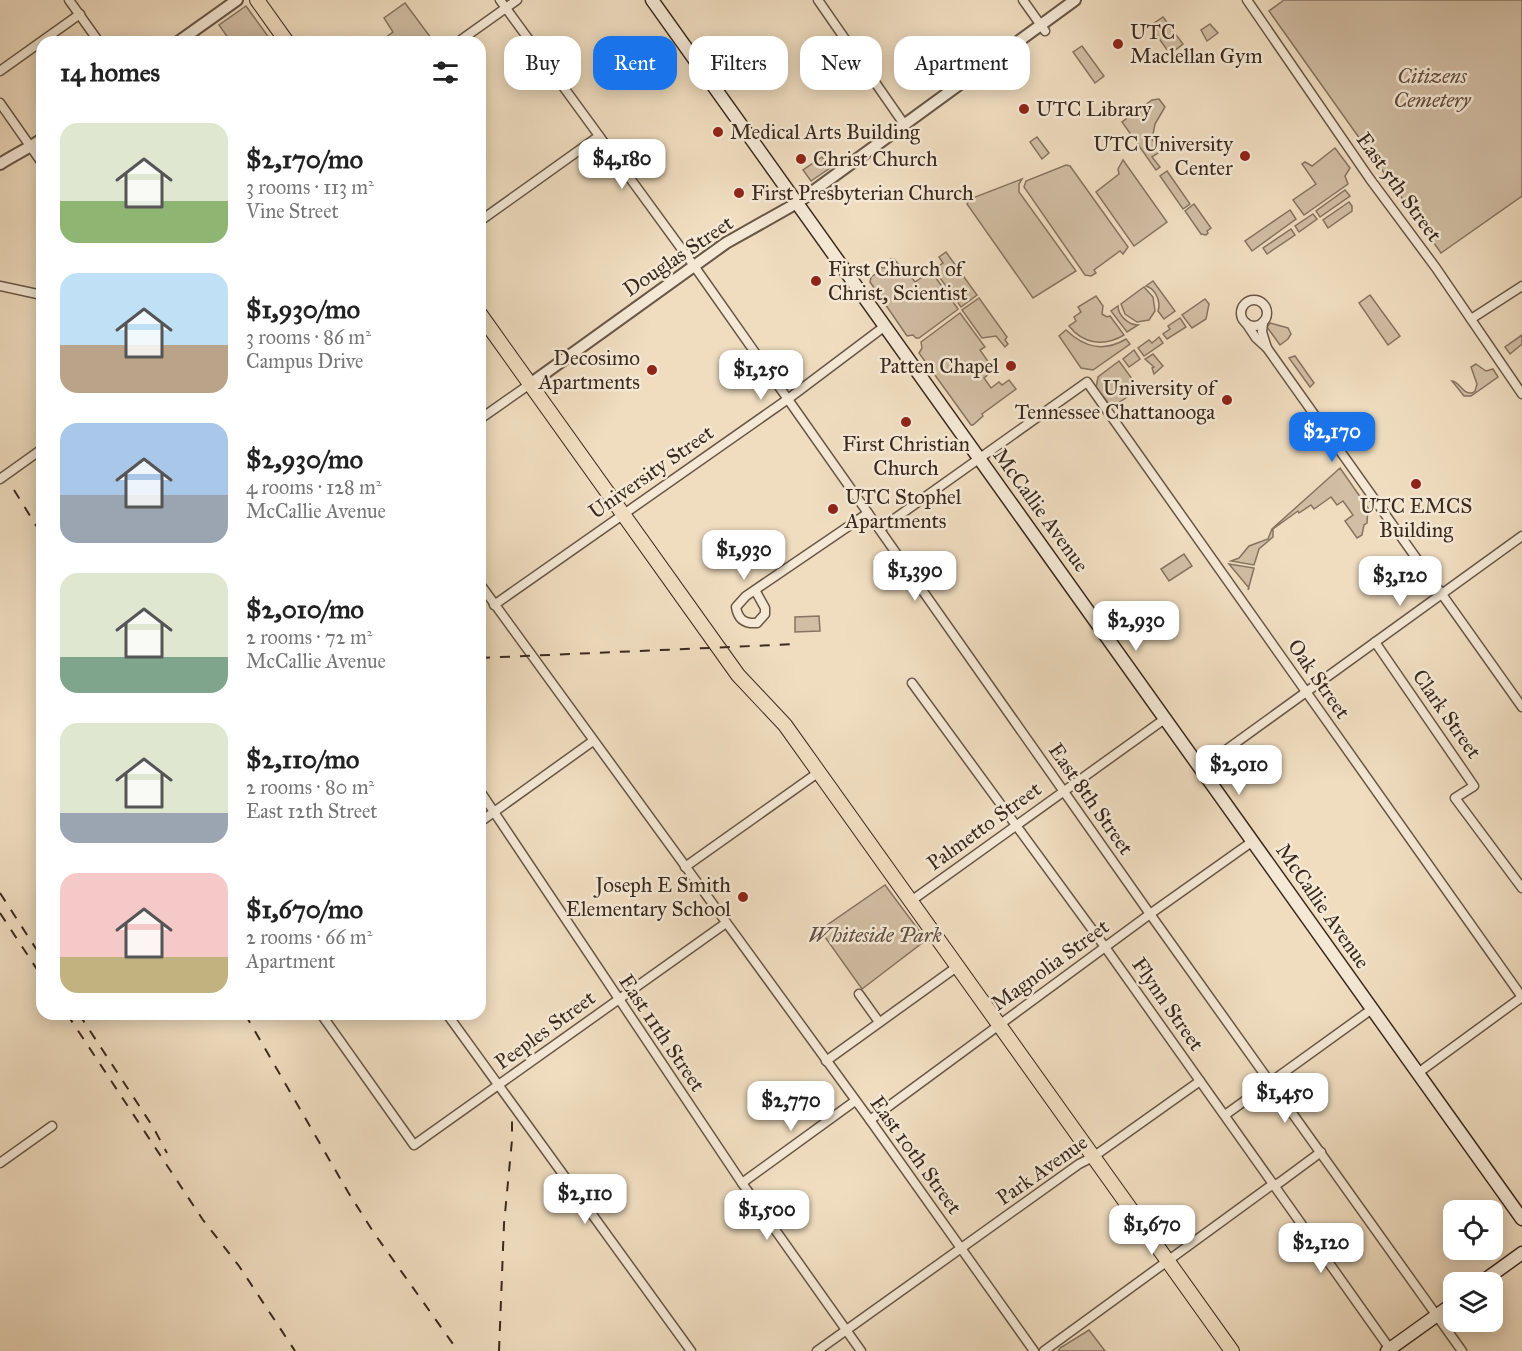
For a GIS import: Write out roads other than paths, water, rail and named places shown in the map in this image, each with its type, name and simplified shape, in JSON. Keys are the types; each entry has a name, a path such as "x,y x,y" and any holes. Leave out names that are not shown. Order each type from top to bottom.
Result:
{"main road":[{"path":"257,0 283,36"},
{"name":"McCallie Avenue","path":"652,0 1522,1219"},
{"path":"486,322 738,675 785,725 1232,1351"},
{"path":"1496,1272 1522,1253"},
{"path":"1389,1350 1443,1311"}],"street":[{"path":"69,0 95,36"},
{"path":"186,36 237,0"},
{"path":"486,217 599,136 500,0"},
{"path":"466,36 517,0"},
{"path":"818,0 904,124"},
{"path":"1023,0 1043,28"},
{"name":"Douglas Street","path":"486,415 726,243 798,203 904,124 1043,28 1075,0"},
{"name":"East 5th Street","path":"1246,0 1522,394"},
{"path":"50,36 80,14"},
{"path":"0,71 36,46"},
{"path":"0,103 36,154"},
{"name":"East 8th Street","path":"599,136 1462,1351"},
{"path":"0,164 36,143"},
{"path":"0,286 36,294"},
{"path":"1471,319 1522,286"},
{"path":"1267,348 1262,332 1267,313 1266,305 1261,301 1253,300 1245,303 1242,311 1256,338 1267,348 1522,707"},
{"path":"1245,320 1254,326 1263,322"},
{"name":"University Street","path":"494,605 788,399 885,326"},
{"name":"Oak Street","path":"979,457 1087,382 1522,997"},
{"path":"0,479 36,453"},
{"path":"880,529 979,457"},
{"path":"755,590 868,513"},
{"path":"1201,768 1440,593 1522,536"},
{"path":"486,593 593,741 486,818"},
{"name":"Clark Street","path":"1375,642 1474,786 1455,798 1522,888"},
{"name":"Flynn Street","path":"912,683 1105,947 1389,1350"},
{"name":"Palmetto Street","path":"911,901 1166,718"},
{"name":"East 10th Street","path":"593,741 870,1120 1034,1351"},
{"path":"685,867 819,772"},
{"name":"East 11th Street","path":"486,800 742,1184 861,1351"},
{"name":"Magnolia Street","path":"870,1120 1253,841"},
{"name":"Peeples Street","path":"325,1020 414,1145 726,923"},
{"path":"826,1061 958,966"},
{"path":"859,994 879,1022"},
{"path":"1418,1073 1522,997"},
{"path":"1224,1114 1372,1009"},
{"path":"451,1020 691,1351"},
{"name":"Park Avenue","path":"817,1351 1079,1164 1093,1157 1200,1081"},
{"path":"742,1184 855,1101"},
{"path":"0,1164 52,1126"},
{"path":"1044,1351 1321,1152"}],"railway":[{"path":"14,490 36,525"},
{"path":"486,658 798,644"},
{"path":"0,893 36,949"},
{"path":"0,913 36,968"},
{"path":"71,1020 203,1220 239,1266 295,1351"},
{"path":"83,1020 153,1127 167,1153"},
{"path":"248,1020 348,1192 374,1233 458,1351"},
{"path":"499,1351 504,1224 512,1140 512,1115"}],"place":[{"name":"UTC Maclellan Gym","path":"1118,44"},
{"name":"UTC Library","path":"1024,109"},
{"name":"Medical Arts Building","path":"718,132"},
{"name":"UTC University Center","path":"1245,156"},
{"name":"Christ Church","path":"801,159"},
{"name":"First Presbyterian Church","path":"739,193"},
{"name":"First Church of Christ, Scientist","path":"816,281"},
{"name":"Patten Chapel","path":"1011,366"},
{"name":"Decosimo Apartments","path":"652,370"},
{"name":"University of Tennessee Chattanooga","path":"1227,400"},
{"name":"First Christian Church","path":"906,422"},
{"name":"UTC EMCS Building","path":"1416,484"},
{"name":"UTC Stophel Apartments","path":"833,509"},
{"name":"Joseph E Smith Elementary School","path":"743,897"}],"park label":[{"name":"Citizens Cemetery","path":"1432,88"},
{"name":"Whiteside Park","path":"875,935"}]}
